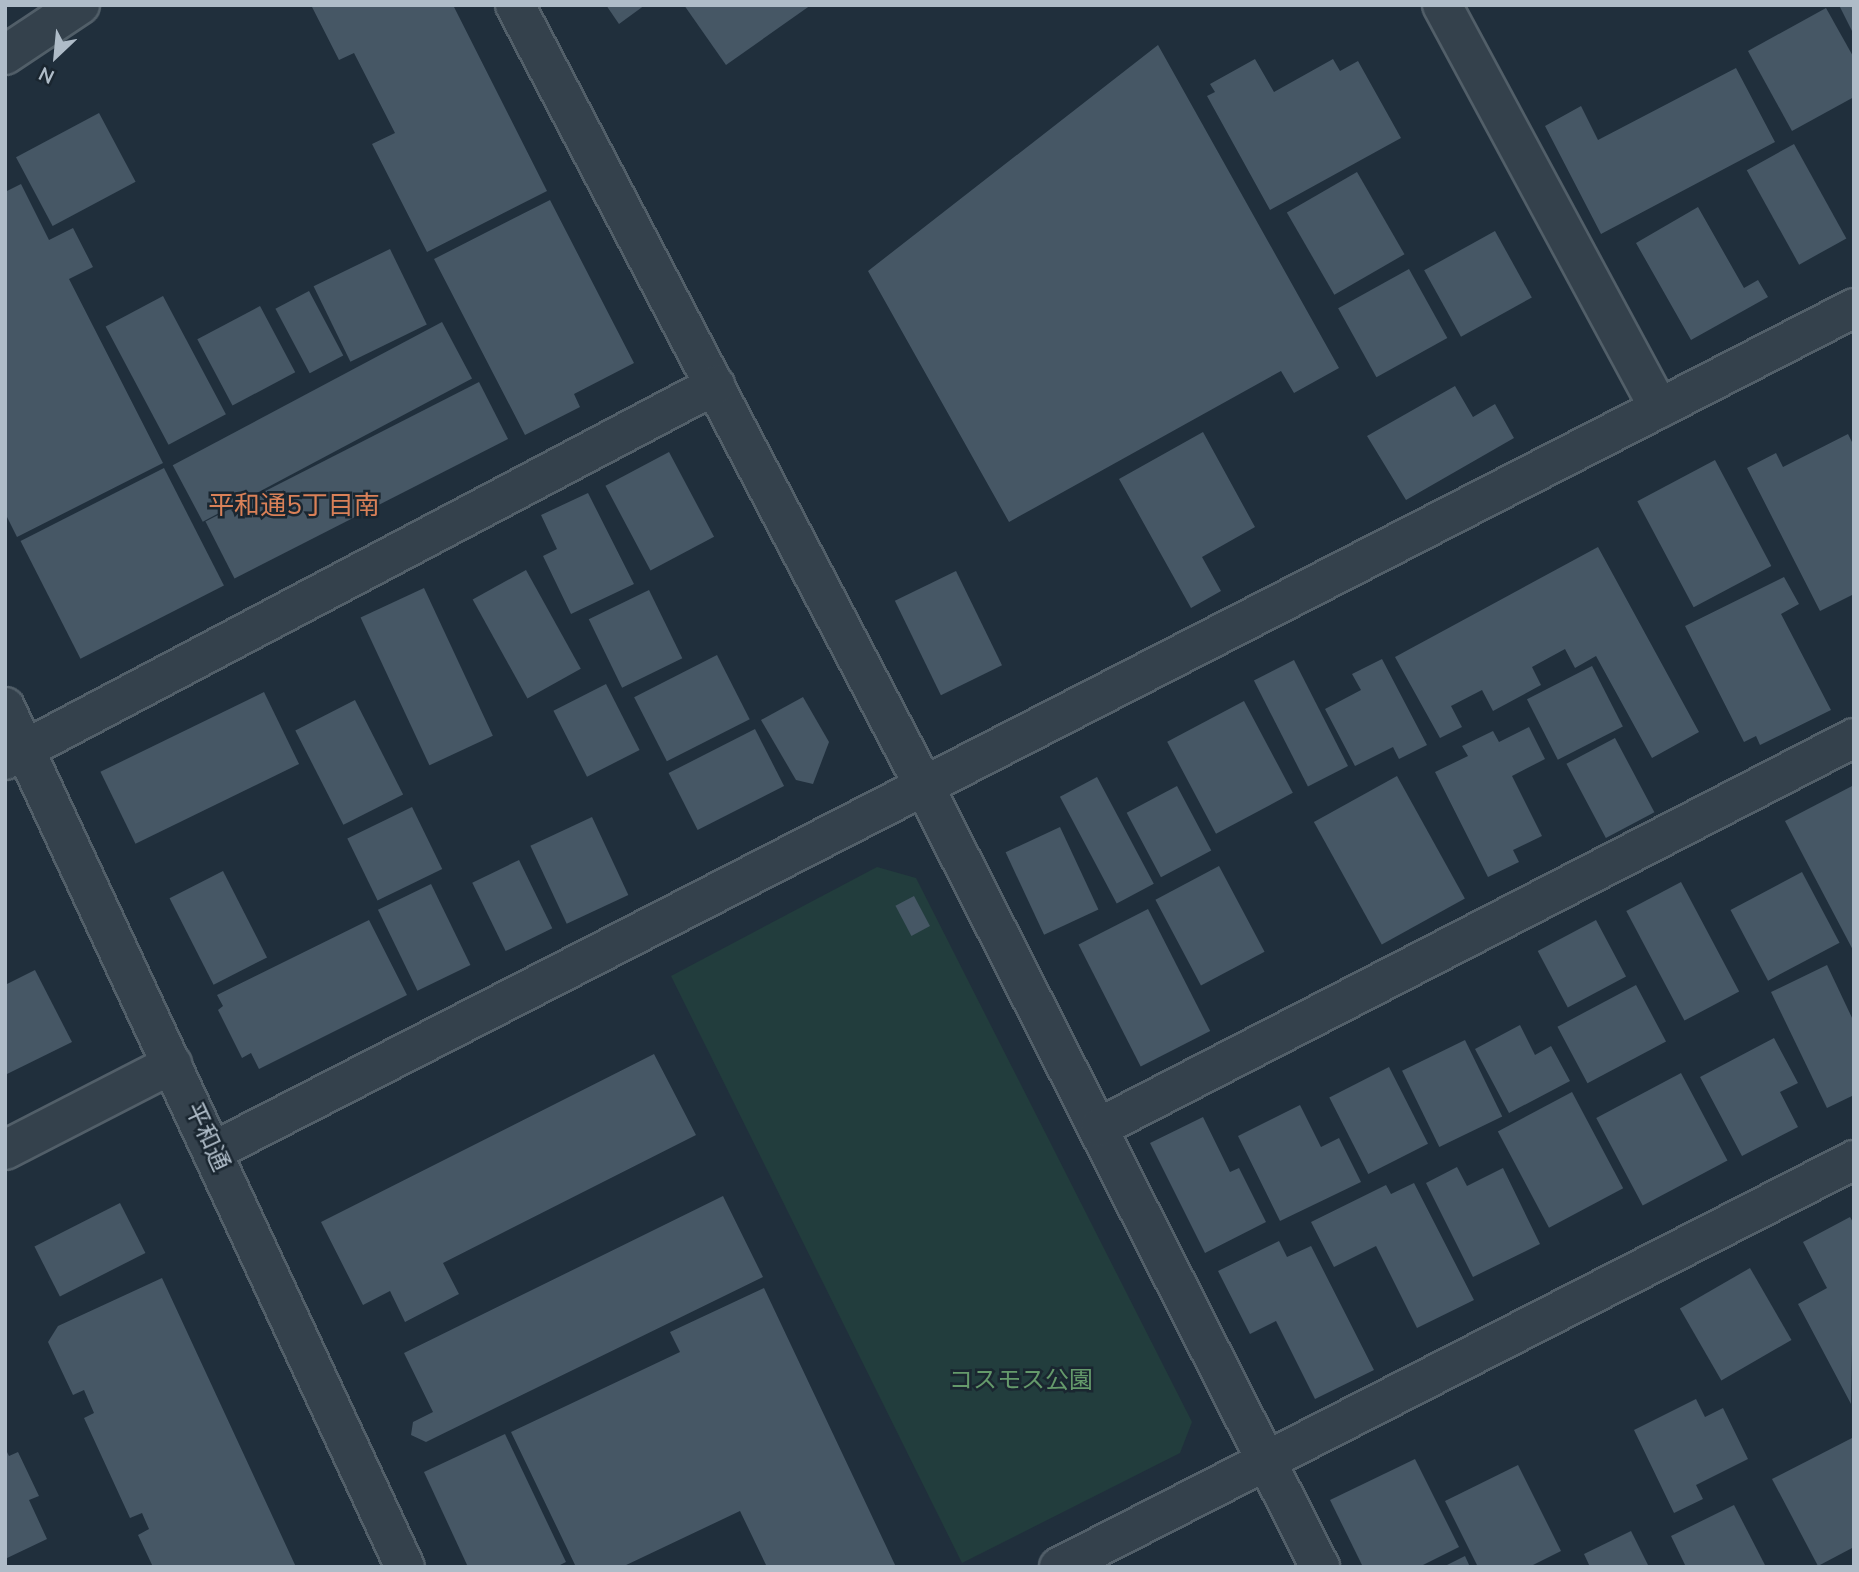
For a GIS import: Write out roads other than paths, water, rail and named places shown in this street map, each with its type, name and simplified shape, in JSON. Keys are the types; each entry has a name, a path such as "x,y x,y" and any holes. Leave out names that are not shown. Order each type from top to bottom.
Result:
{"street":[{"path":"5,55 80,5"},
{"path":"515,5 1100,1127 1263,1460 1320,1567"},
{"path":"1442,5 1659,408"},
{"path":"214,1151 1854,308"},
{"path":"15,755 715,385"},
{"name":"平和通","path":"5,707 15,755 214,1151 405,1567"},
{"path":"1100,1127 1854,738"},
{"path":"5,1150 172,1064"},
{"path":"1059,1567 1263,1460 1854,1160"}],"district":[{"name":"平和通5丁目南","path":"294,506"}],"park label":[{"name":"コスモス公園","path":"1021,1381"}]}
